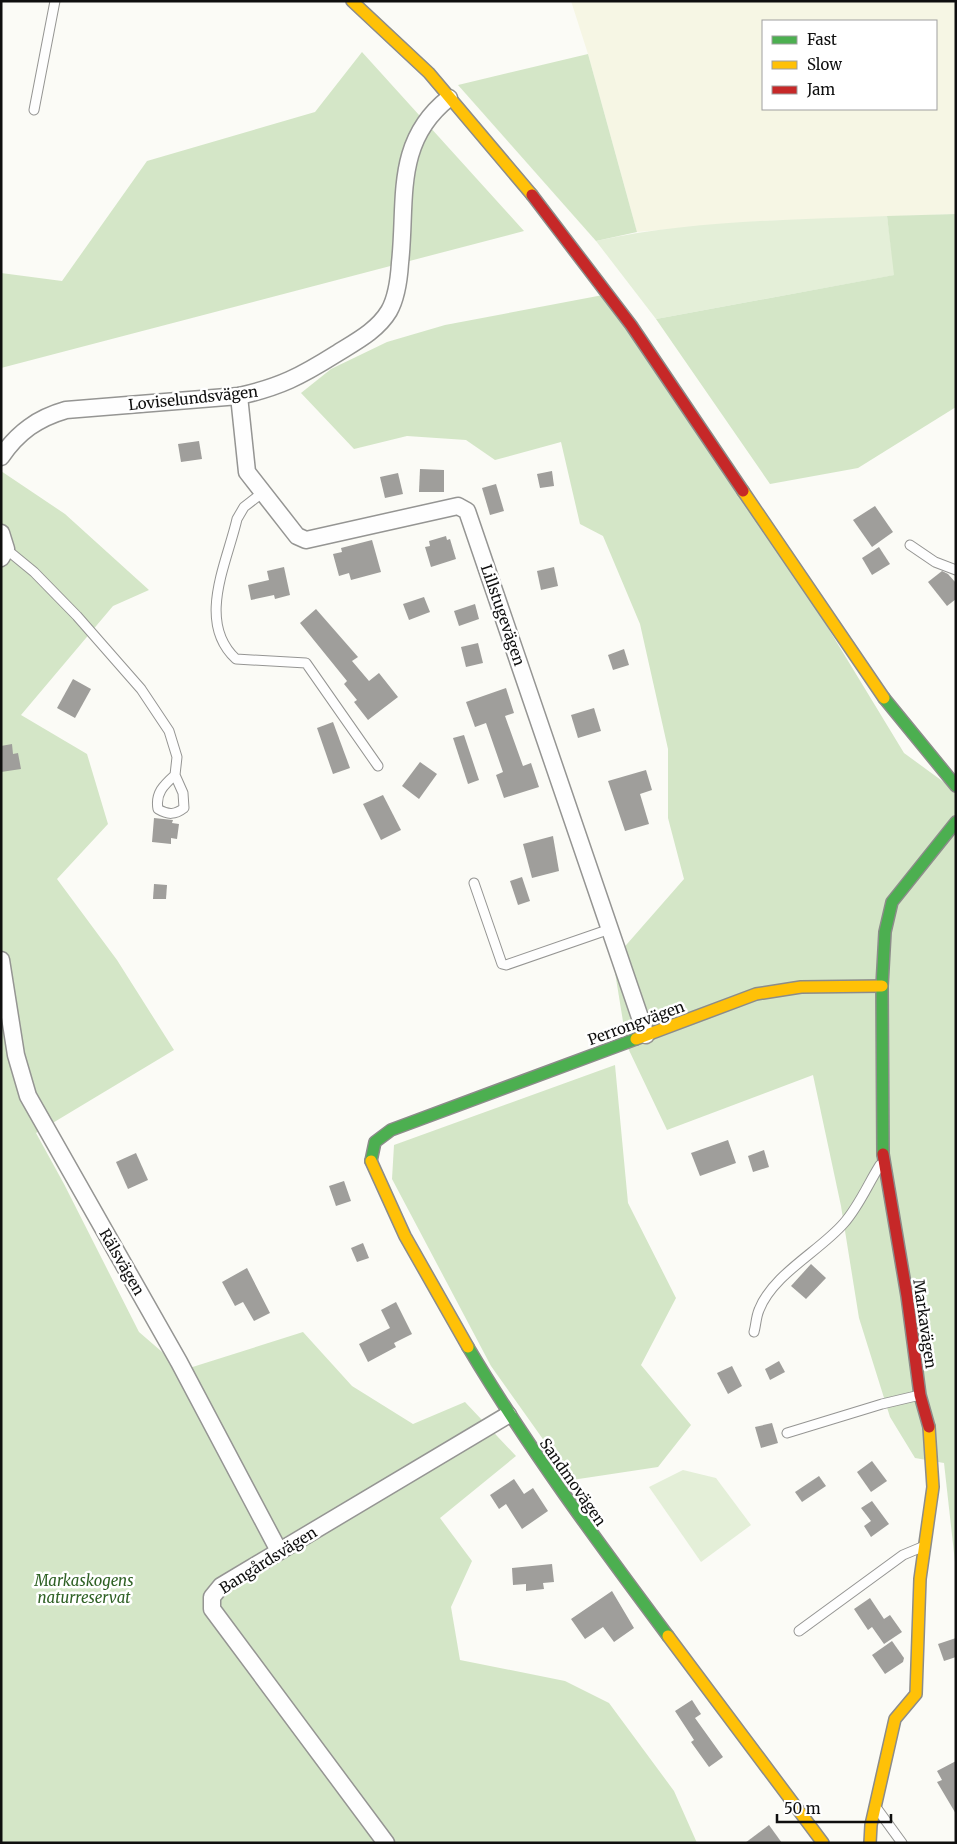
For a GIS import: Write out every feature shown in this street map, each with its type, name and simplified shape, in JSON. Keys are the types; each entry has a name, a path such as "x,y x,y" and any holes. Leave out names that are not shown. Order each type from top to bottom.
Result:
{"street":[{"path":"352,1 428,73 528,190 631,325 886,702 956,786"},
{"name":"Loviselundsvägen","path":"1,457 8,446 44,416 66,410 239,396 262,391 297,378 360,339 378,324 389,310 400,273 404,174 409,156 424,124 433,111 449,98"},
{"name":"Lillstugevägen","path":"239,396 247,472 297,536 306,540 458,506 467,511 646,1035"},
{"name":"Markavägen","path":"870,1843 875,1806 895,1719 916,1694 920,1579 933,1487 929,1426 920,1395 907,1296 883,1160 882,986 885,932 892,902 956,822"},
{"name":"Rälsvägen","path":"1,960 16,1055 28,1096 178,1362 279,1551"},
{"name":"Perrongvägen","path":"408,1124 756,994 777,990 882,986"},
{"name":"Sandmovägen","path":"408,1124 381,1134 374,1143 370,1153 371,1162 405,1236 431,1285 508,1415 583,1522 823,1843"},
{"name":"Bangårdsvägen","path":"386,1843 212,1609 212,1597 221,1586 508,1415"}],"lane":[{"path":"34,110 55,1"},
{"path":"262,493 244,507 237,519 215,604 216,627 228,651 236,659 306,663 378,766"},
{"path":"910,545 935,562 956,570"},
{"path":"3,547 34,572 77,616 142,689 169,732 178,757 175,775"},
{"path":"474,883 502,964 506,965 610,929"},
{"path":"754,1332 759,1310 766,1297 785,1275 843,1225 853,1212 883,1160"},
{"path":"787,1433 856,1411 920,1395"},
{"path":"799,1630 903,1555 924,1546"},
{"path":"875,1806 902,1843"}],"green space":[{"path":"571,1 956,1 956,214 764,221 637,232 588,54"},
{"path":"362,52 524,231 1,368 1,273 62,281 147,161 315,112"},
{"path":"588,54 637,232 596,241 458,85"},
{"path":"956,214 956,407 858,468 770,484 656,319 894,275 887,216"},
{"path":"887,216 895,275 656,319 596,241 632,234 705,225"},
{"path":"603,295 808,595 904,753 956,791 956,1571 944,1463 915,1458 890,1417 859,1318 841,1206 813,1075 667,1130 627,1046 613,960 684,879 668,818 668,749 640,624 603,536 580,524 561,442 495,460 466,440 407,436 354,449 301,393 331,369 387,342 445,325"},
{"name":"Markaskogens naturreservat","path":"1,471 65,514 149,590 113,606 21,715 87,754 108,824 57,879 117,960 174,1050 36,1133 139,1332 183,1370 303,1332 352,1386 413,1424 465,1402 516,1456 440,1518 472,1561 451,1607 460,1660 565,1681 609,1703 674,1791 697,1843 1,1843"},
{"path":"615,1065 628,1203 676,1298 641,1365 691,1425 658,1467 572,1480 491,1366 392,1179 394,1145"},
{"path":"683,1470 716,1478 751,1525 701,1562 649,1487"}],"building":[{"path":"199,441 202,459 181,462 178,444"},
{"path":"420,469 444,470 444,492 419,492"},
{"path":"552,471 554,486 540,488 537,474"},
{"path":"398,473 403,494 385,498 380,477"},
{"path":"496,484 504,511 490,515 482,488"},
{"path":"875,506 893,532 872,547 853,520"},
{"path":"446,536 447,540 450,539 456,559 431,567 425,547 430,546 429,541"},
{"path":"372,540 381,572 351,580 349,573 339,576 333,554 342,552 341,548"},
{"path":"879,547 890,564 872,575 862,558"},
{"path":"284,567 290,595 275,599 274,595 251,600 248,585 269,580 267,571"},
{"path":"554,567 558,586 541,590 537,571"},
{"path":"942,571 948,574 956,583 956,599 947,606 928,582"},
{"path":"424,597 430,612 409,620 403,604"},
{"path":"475,604 479,619 459,626 454,611"},
{"path":"316,609 358,657 352,661 369,681 379,673 398,697 368,720 354,702 357,700 344,684 347,681 300,623"},
{"path":"478,643 483,663 466,667 461,647"},
{"path":"624,649 629,665 613,670 608,655"},
{"path":"73,679 91,689 75,718 57,708"},
{"path":"506,688 514,713 505,716 523,766 531,763 539,787 504,798 496,775 503,772 486,723 475,727 466,702"},
{"path":"594,708 601,731 578,738 571,715"},
{"path":"333,722 350,768 333,774 317,728"},
{"path":"464,735 479,780 468,784 453,738"},
{"path":"12,744 13,754 18,753 21,769 1,772 1,746"},
{"path":"420,762 437,774 419,799 402,786"},
{"path":"646,770 652,790 640,794 649,824 625,831 608,781"},
{"path":"383,795 401,830 381,840 363,804"},
{"path":"154,818 173,820 172,823 179,824 177,839 171,838 171,844 152,842"},
{"path":"553,836 559,871 532,878 523,844"},
{"path":"522,877 530,901 518,905 510,881"},
{"path":"154,884 167,885 166,899 153,899"},
{"path":"728,1140 736,1163 700,1176 691,1153"},
{"path":"764,1150 769,1167 753,1172 748,1156"},
{"path":"136,1153 148,1180 128,1189 116,1162"},
{"path":"344,1181 351,1201 336,1206 329,1186"},
{"path":"363,1243 369,1258 357,1262 351,1248"},
{"path":"811,1264 826,1278 806,1299 791,1286"},
{"path":"247,1268 270,1313 254,1321 243,1302 235,1306 222,1282"},
{"path":"396,1302 412,1334 394,1343 396,1347 368,1362 359,1344 390,1328 381,1310"},
{"path":"779,1361 785,1372 770,1380 765,1369"},
{"path":"732,1366 742,1386 728,1394 717,1373"},
{"path":"772,1423 778,1443 761,1448 755,1427"},
{"path":"872,1461 887,1481 871,1492 857,1472"},
{"path":"819,1476 826,1486 802,1502 795,1492"},
{"path":"514,1479 524,1494 533,1488 548,1511 522,1529 506,1504 499,1509 490,1495"},
{"path":"872,1501 889,1524 871,1537 864,1526 871,1521 861,1508"},
{"path":"552,1564 554,1582 543,1583 544,1589 526,1591 526,1584 513,1585 512,1568"},
{"path":"612,1591 634,1628 614,1642 603,1627 585,1639 571,1619"},
{"path":"870,1598 884,1619 890,1615 902,1632 884,1644 872,1627 868,1630 854,1609"},
{"path":"956,1638 956,1657 944,1661 938,1644"},
{"path":"892,1641 904,1658 903,1662 885,1674 872,1655"},
{"path":"692,1700 701,1714 695,1718 723,1757 709,1767 691,1742 694,1740 675,1711"},
{"path":"956,1761 956,1814 937,1782 942,1780 937,1771"},
{"path":"769,1825 782,1843 745,1843"}],"traffic: fast":[{"path":"884,698 956,786"},
{"path":"883,1154 882,986 885,932 892,902 956,822"},
{"path":"371,1161 375,1142 391,1130 636,1039"},
{"path":"468,1347 539,1458 668,1636"}],"traffic: slow":[{"path":"352,1 429,73 532,195"},
{"path":"743,491 884,698"},
{"path":"636,1039 756,994 801,987 882,986"},
{"path":"371,1161 405,1236 468,1347"},
{"path":"870,1843 871,1825 895,1719 916,1694 920,1579 933,1487 929,1427"},
{"path":"668,1636 823,1843"}],"traffic: jam":[{"path":"532,195 631,325 743,491"},
{"path":"883,1154 907,1296 920,1395 929,1427"}]}
